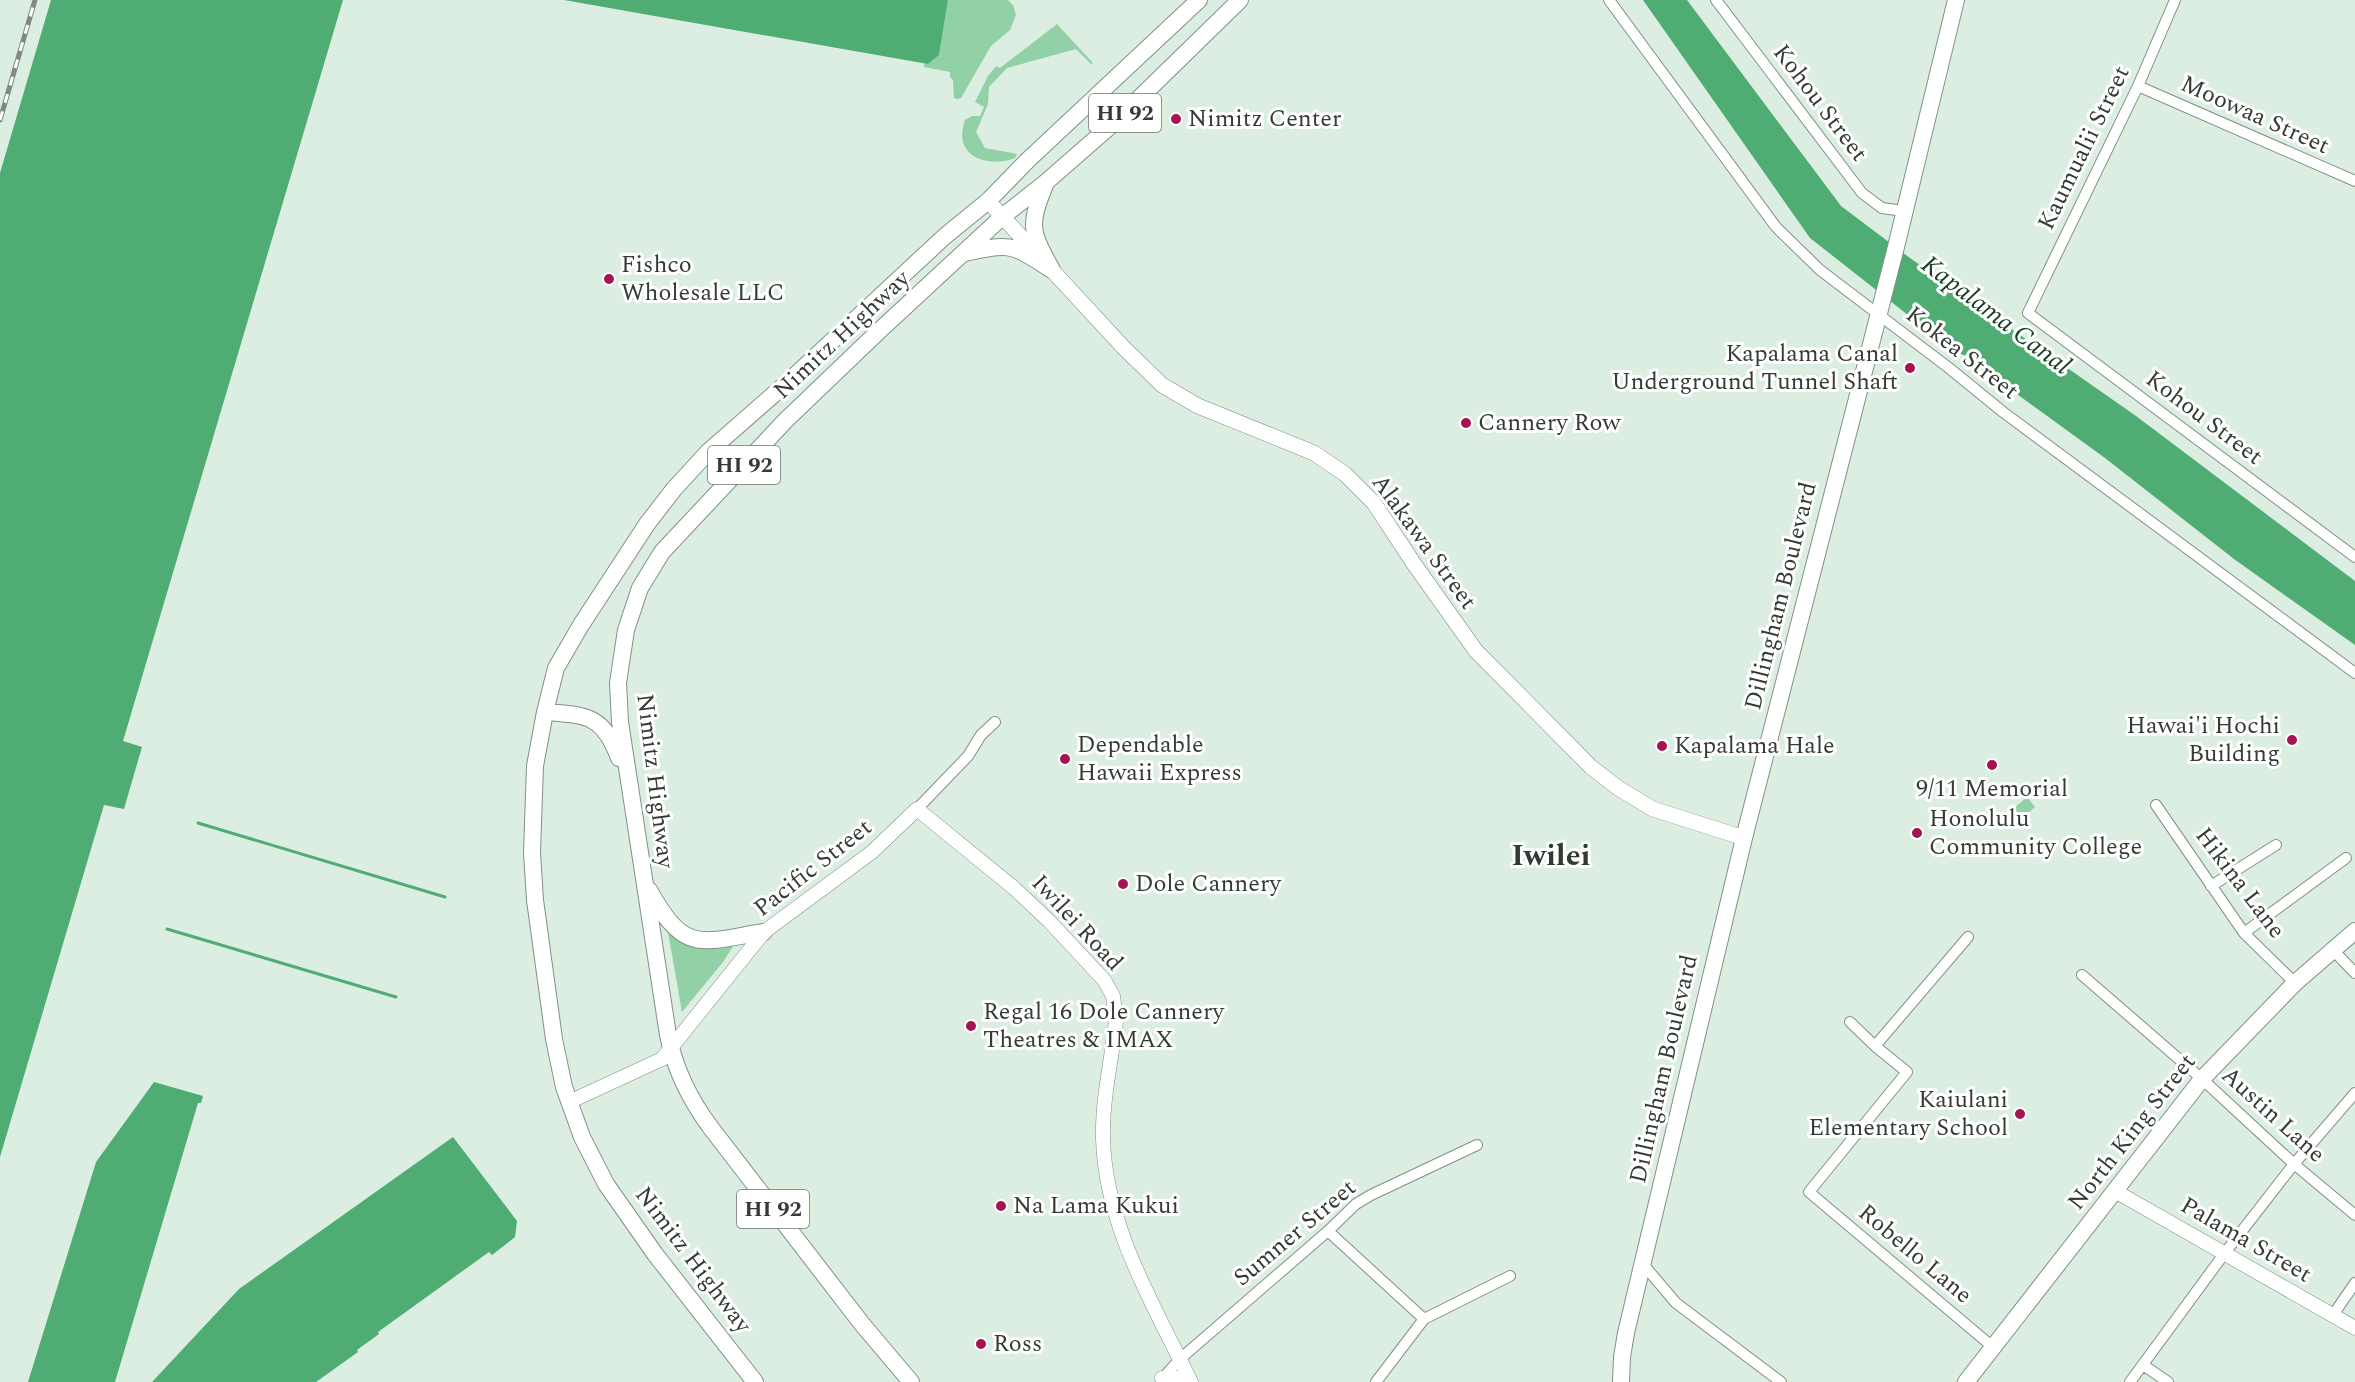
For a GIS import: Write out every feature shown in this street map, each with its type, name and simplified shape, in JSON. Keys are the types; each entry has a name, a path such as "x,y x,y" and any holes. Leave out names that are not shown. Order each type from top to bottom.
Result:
{"main road":[{"name":"Nimitz Highway","path":"755,1382 655,1254 606,1184 591,1159 569,1102 554,1039 533,876 534,780 545,712 556,668 647,524 674,489 708,452 789,381 944,237 988,201 1028,160 1199,0"},
{"name":"Nimitz Highway","path":"911,1382 862,1324 700,1113 678,1071 671,1050 620,722 618,683 626,630 636,601 662,552 785,421 1002,217 1116,121 1216,26 1240,0"},
{"name":"Dillingham Boulevard","path":"1621,1382 1626,1333 1744,838 1896,247 1956,0"},
{"path":"1045,183 1034,210 1033,228 1036,240 1052,270"},
{"name":"Alakawa Street","path":"988,201 1123,347 1162,385 1198,406 1314,453 1346,474 1374,503 1476,651 1604,778 1653,808 1744,838"},
{"path":"964,254 999,246 1017,248 1052,270"},
{"path":"545,712 573,714 598,723 613,741 629,781"},
{"path":"643,880 663,915 677,930 690,937 718,941 764,932"},
{"name":"North King Street","path":"1966,1382 2202,1079 2295,983 2355,931"}],"street":[{"name":"Kokea Street","path":"1609,0 1776,227 1820,270 2003,412 2355,673"},
{"name":"Kohou Street","path":"1716,0 1862,194 1882,208 1905,211"},
{"name":"Kaumualii Street","path":"2028,313 2138,86 2175,0"},
{"name":"Moowaa Street","path":"2138,86 2355,181"},
{"name":"Kohou Street","path":"2028,313 2355,557"},
{"name":"Pacific Street","path":"569,1102 663,1059 764,932 872,852 968,756 981,735 995,722"},
{"name":"Hikina Lane","path":"2156,805 2244,933 2295,983"},
{"name":"Iwilei Road","path":"917,809 1034,906 1098,973 1109,988 1115,1004 1116,1020 1104,1118 1107,1178 1115,1214 1127,1248 1191,1382"},
{"path":"2211,886 2276,845"},
{"path":"2244,933 2346,858"},
{"path":"1850,1022 1875,1046 1968,937"},
{"path":"2333,950 2355,973"},
{"name":"Austin Lane","path":"2082,975 2202,1079 2294,1164 2355,1215"},
{"name":"Robello Lane","path":"1875,1046 1907,1072 1809,1192 1994,1348"},
{"path":"2130,1382 2224,1254 2294,1164 2355,1093"},
{"name":"Sumner Street","path":"1160,1380 1180,1359 1366,1197 1477,1144"},
{"name":"Palama Street","path":"2115,1191 2355,1328"},
{"path":"1328,1231 1424,1319"},
{"path":"1642,1263 1676,1303 1781,1382"},
{"path":"1376,1382 1424,1319 1510,1276"},
{"path":"2333,1315 2355,1283"},
{"path":"2143,1365 2168,1382"},
{"path":"1160,1380 1173,1377 1191,1382"}],"shaded area":[{"path":"51,0 343,0 123,741 142,747 124,809 104,805 0,1157 0,173"},
{"path":"564,0 948,0 939,55 928,64"},
{"path":"948,0 1008,0 1013,5 1016,15 1010,30 991,46 961,98 957,99 954,98 950,72 924,67 924,63 928,64 939,55"},
{"path":"1643,0 1687,0 1841,206 1910,258 2136,416 2355,581 2355,645 2234,559 2105,458 1908,315 1810,238"},
{"path":"1057,24 1093,63 1091,64 1076,49 1007,68 989,87 988,104 976,132 985,148 1017,154 1015,158 999,162 981,160 974,156 963,143 962,131 965,120 972,116 980,116 984,107 975,102 988,76 996,66 1000,68"},
{"path":"2027,797 2035,807 2020,820 2012,810"},
{"path":"667,926 737,940 723,962 682,1012"},
{"path":"154,1082 203,1096 201,1103 198,1103 115,1382 28,1382 96,1162"},
{"path":"453,1137 517,1221 515,1237 492,1255 489,1252 378,1332 379,1334 357,1350 358,1352 316,1382 152,1382 239,1289"}],"waterway":[{"path":"198,823 445,897"},
{"path":"167,929 396,997"}],"railway":[{"path":"0,120 35,0"}],"place":[{"name":"Nimitz Center","path":"1176,119"},
{"name":"Fishco Wholesale LLC","path":"609,279"},
{"name":"Kapalama Canal Underground Tunnel Shaft","path":"1910,368"},
{"name":"Cannery Row","path":"1466,423"},
{"name":"Hawai'i Hochi Building","path":"2292,740"},
{"name":"Kapalama Hale","path":"1662,746"},
{"name":"Dependable Hawaii Express","path":"1065,759"},
{"name":"9/11 Memorial","path":"1992,765"},
{"name":"Honolulu Community College","path":"1917,833"},
{"name":"Dole Cannery","path":"1123,884"},
{"name":"Regal 16 Dole Cannery Theatres & IMAX","path":"971,1026"},
{"name":"Kaiulani Elementary School","path":"2020,1114"},
{"name":"Na Lama Kukui","path":"1001,1206"},
{"name":"Ross","path":"981,1344"}],"district":[{"name":"Iwilei","path":"1551,856"}],"water label":[{"name":"Kapalama Canal","path":"1996,315"}]}
